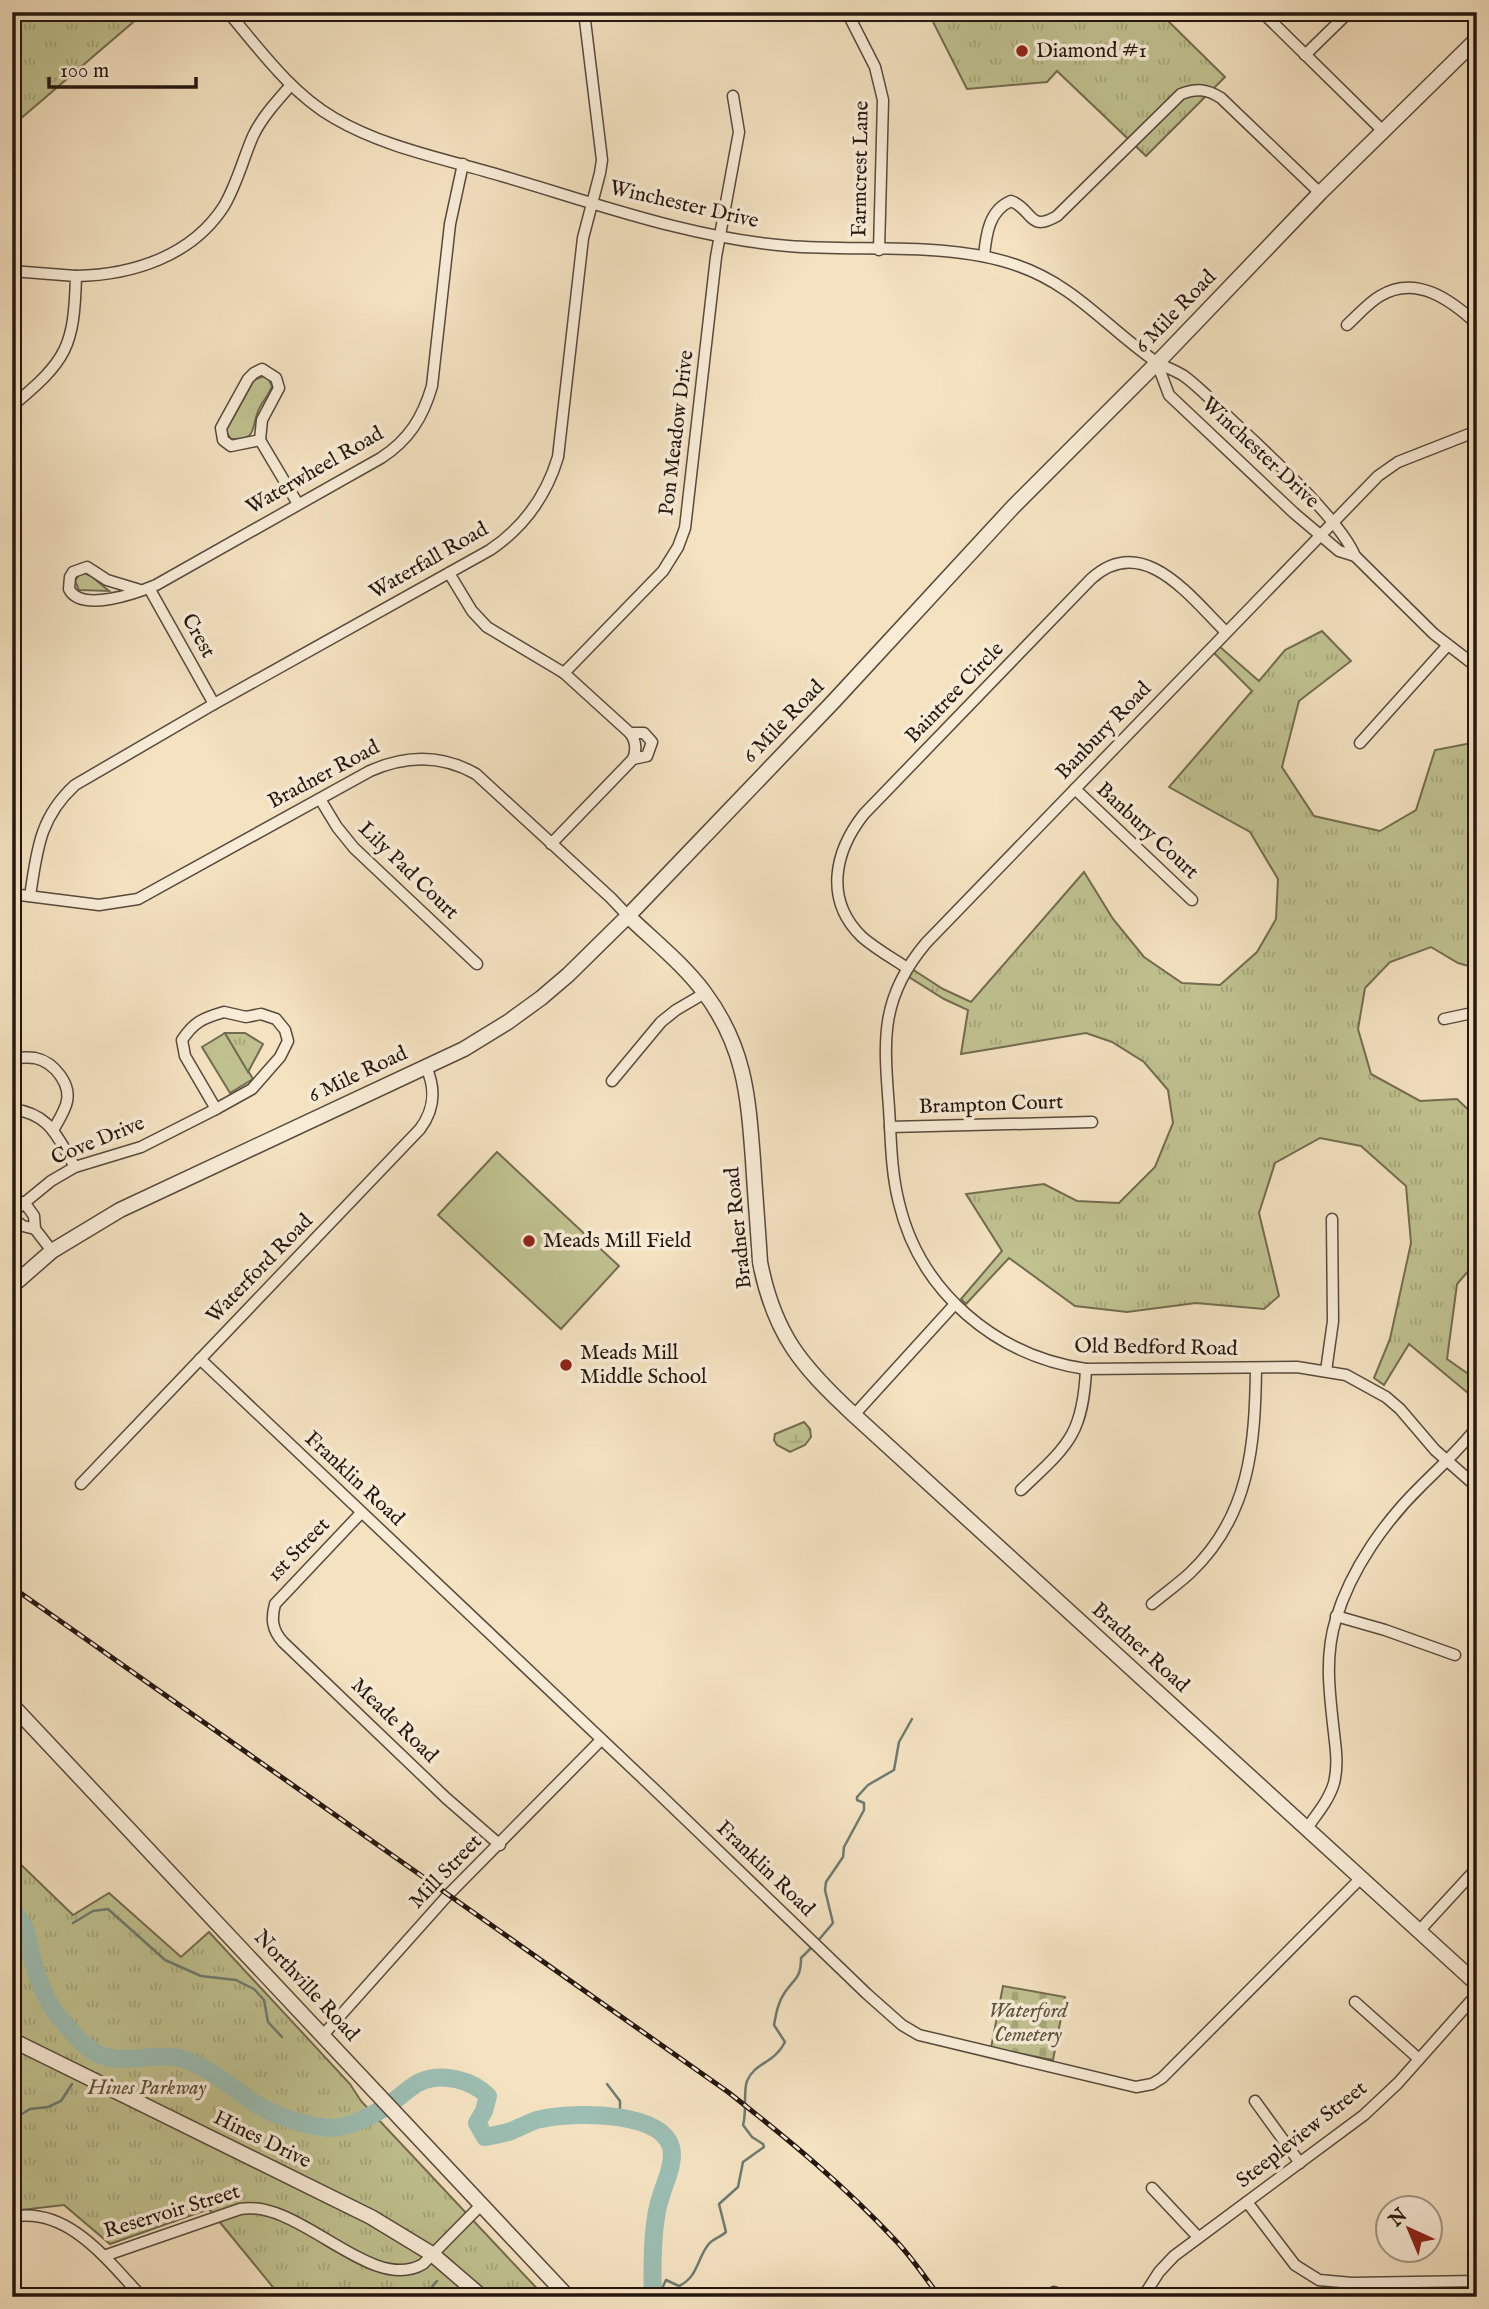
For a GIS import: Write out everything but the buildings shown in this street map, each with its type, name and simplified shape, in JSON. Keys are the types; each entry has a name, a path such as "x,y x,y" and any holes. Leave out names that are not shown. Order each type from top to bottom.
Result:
{"street":[{"name":"Winchester Drive","path":"228,12 291,85 323,111 355,129 387,142 652,221 720,237 784,246 946,251 984,256 1030,270 1066,288 1157,363 1182,375 1248,435 1332,522 1349,542 1354,556"},
{"name":"Waterfall Road","path":"30,896 42,831 65,794 86,777 490,550 513,533 537,505 552,476 561,438 583,238 600,173 601,150 584,12"},
{"name":"Farmcrest Lane","path":"847,12 875,67 883,100 878,250"},
{"path":"1262,12 1382,130"},
{"path":"1305,55 1349,12"},
{"name":"6 Mile Road","path":"12,1286 52,1251 120,1210 426,1067 486,1036 530,1006 568,975 824,711 1013,507 1157,363 1320,192 1477,39"},
{"path":"12,271 76,276 105,274 136,269 176,253 197,236 224,206 258,128 291,85"},
{"path":"984,256 987,231 998,208 1011,201 1019,204 1032,220 1038,223 1047,222 1057,216 1181,94 1194,89 1209,91 1222,98 1320,192"},
{"name":"Pon Meadow Drive","path":"564,673 663,571 682,538 687,517 720,237 739,132 733,96"},
{"name":"Waterwheel Road","path":"144,589 107,580 87,567 73,572 69,582 71,594 84,600 118,598 144,589 390,452 408,436 422,416 432,386 450,224 463,164"},
{"path":"12,406 48,375 62,355 72,328 76,276"},
{"path":"1348,325 1378,296 1402,288 1414,288 1439,295 1459,307 1477,324"},
{"name":"Winchester Drive","path":"1157,363 1169,395 1320,535 1339,551 1354,556 1448,645 1477,667"},
{"path":"260,440 231,446 223,440 220,432 248,379 262,369 276,378 279,388 262,420 260,440 298,504"},
{"name":"Banbury Road","path":"907,968 926,943 1378,476 1394,464 1477,431"},
{"name":"Baintree Circle","path":"907,968 862,936 849,920 841,901 837,880 839,859 849,835 864,814 1103,569 1131,562 1157,569 1226,632"},
{"path":"449,573 472,611 487,627 564,673 630,733 636,745 633,759 551,844"},
{"name":"Crest","path":"144,589 214,704"},
{"path":"1360,743 1448,645"},
{"path":"630,733 644,733 652,742 647,756 633,759"},
{"name":"Bradner Road","path":"12,894 99,905 138,899 386,764 416,758 439,760 458,765 475,774 682,967 705,993 730,1036 746,1083 750,1112 760,1262 771,1304 784,1335 802,1363 854,1415 1477,1984"},
{"name":"Banbury Court","path":"1075,789 1192,900"},
{"name":"Lily Pad Court","path":"320,799 354,848 477,964"},
{"name":"Old Bedford Road","path":"907,968 894,996 885,1031 895,1185 905,1224 927,1269 956,1304 984,1330 1016,1349 1053,1363 1086,1369 1297,1367 1326,1371 1357,1381 1386,1397 1447,1461 1477,1486"},
{"path":"612,1081 661,1022 705,993"},
{"name":"Cove Drive","path":"12,1215 51,1181 75,1167 141,1147 216,1109 252,1089 280,1057 288,1041 285,1030 276,1020 261,1014 246,1017 224,1012 208,1016 192,1026 182,1040 185,1056 216,1109"},
{"path":"1444,1019 1477,1012"},
{"path":"12,1058 36,1058 50,1065 62,1077 67,1087 68,1102 53,1130"},
{"name":"Waterford Road","path":"81,1484 425,1121 433,1093 426,1067"},
{"path":"12,1109 39,1116 53,1130 75,1167"},
{"name":"Brampton Court","path":"890,1127 1092,1122"},
{"path":"24,1202 34,1216 35,1229 52,1251"},
{"path":"12,1215 23,1226 35,1229"},
{"path":"1326,1371 1334,1321 1332,1219"},
{"path":"854,1415 956,1304"},
{"name":"Franklin Road","path":"200,1359 884,2010 919,2035 1143,2087 1162,2078 1361,1878"},
{"path":"1152,1604 1199,1563 1218,1538 1237,1501 1254,1440 1255,1368"},
{"path":"1021,1490 1054,1458 1073,1434 1085,1401 1086,1369"},
{"path":"1307,1828 1329,1796 1336,1772 1328,1669 1336,1616 1353,1576 1383,1532 1409,1498 1477,1427"},
{"name":"1st Street","path":"272,1618 275,1604 282,1595 361,1513"},
{"path":"1336,1616 1455,1655"},
{"name":"Meade Road","path":"272,1618 275,1632 283,1642 446,1798 500,1844"},
{"name":"Northville Road","path":"12,1706 568,2297"},
{"name":"Mill Street","path":"323,2035 448,1895 601,1740"},
{"path":"1419,1931 1477,1868"},
{"name":"Steepleview Street","path":"1143,2297 1166,2263 1364,2115 1477,1994"},
{"path":"1355,2002 1419,2059"},
{"name":"Hines Drive","path":"12,2040 371,2217 432,2254 482,2297"},
{"path":"1255,2101 1300,2163"},
{"path":"1152,2188 1198,2237"},
{"path":"1247,2202 1295,2265 1319,2280 1352,2283 1477,2281"},
{"name":"Reservoir Street","path":"12,2217 30,2215 54,2220 104,2256 240,2209 256,2207 276,2212 386,2269 401,2270 417,2268 482,2204"},
{"path":"104,2256 142,2297"},
{"path":"1054,2292 1068,2297"}],"green space":[{"path":"12,12 145,12 12,126"},
{"path":"928,12 1159,12 1225,77 1146,156 1057,71 1047,82 967,89"},
{"path":"264,376 272,386 258,411 252,432 245,438 231,439 227,429 254,380"},
{"path":"84,573 109,591 79,590 75,581"},
{"path":"1322,631 1351,661 1299,701 1282,767 1314,816 1380,831 1416,810 1435,750 1477,742 1477,951 1472,967 1458,963 1431,947 1390,962 1365,988 1358,1029 1371,1074 1420,1101 1457,1099 1477,1118 1477,1261 1457,1284 1447,1359 1477,1380 1477,1393 1474,1398 1409,1344 1384,1385 1374,1378 1390,1339 1411,1243 1406,1186 1361,1146 1320,1138 1275,1163 1259,1213 1279,1296 1264,1309 1196,1303 1127,1312 1075,1306 1009,1258 966,1304 961,1299 1002,1251 966,1194 1044,1184 1077,1201 1119,1203 1155,1167 1173,1123 1168,1090 1144,1062 1112,1042 1086,1033 961,1054 968,1010 944,999 909,977 912,969 943,989 971,1002 1084,872 1113,919 1144,957 1182,983 1220,985 1257,952 1276,919 1278,879 1250,832 1169,787 1252,691 1213,652 1219,646 1259,681 1285,650"},
{"path":"225,1033 253,1079 230,1093 202,1047"},
{"path":"225,1033 245,1033 263,1044 248,1072"},
{"name":"Meads Mill Field","path":"497,1152 619,1266 561,1329 438,1215"},
{"path":"804,1422 810,1429 811,1437 805,1445 790,1452 777,1445 775,1434"},
{"name":"Hines Parkway","path":"12,1856 73,1915 109,1893 181,1957 209,1932 350,2084 361,2101 545,2297 281,2297 209,2209 110,2244 64,2205 12,2211"},
{"name":"Waterford Cemetery","path":"1003,1986 1065,1997 1053,2060 991,2048"}],"waterway":[{"path":"817,1942 833,1923 825,1890 826,1882 843,1857 844,1847 864,1810 864,1803 857,1800 857,1797 868,1785 894,1770 899,1742 912,1719"},
{"path":"73,1923 93,1911 108,1909 165,1960 201,1976 236,1980 254,1989 264,2000 268,2022 282,2037"},
{"path":"12,1910 24,1927 36,1973 54,2010 82,2043 102,2056 127,2059 165,2057 189,2061 216,2075 264,2109 321,2127 338,2128 355,2123 388,2105 417,2084 429,2079 447,2078 465,2082 488,2096 477,2123 485,2137 508,2132 541,2119 574,2115 618,2117 656,2129 668,2140 672,2155 654,2232 653,2297"},
{"path":"658,2297 666,2280 679,2286 690,2278 704,2250 726,2232 719,2204 738,2187 743,2162 764,2147 743,2125 746,2085 750,2075 776,2055 785,2042 774,2025 778,2008 799,1974 801,1958 812,1947"},
{"path":"12,2120 30,2109 48,2107 61,2101 72,2084"},
{"path":"607,2084 620,2101 620,2118"},
{"path":"432,2297 431,2288 437,2281"}],"railway":[{"path":"12,1587 728,2092 794,2145 877,2221 903,2249 940,2297"}],"place":[{"name":"Diamond #1","path":"1022,51"},
{"name":"Meads Mill Field","path":"529,1241"},
{"name":"Meads Mill Middle School","path":"566,1365"}]}
